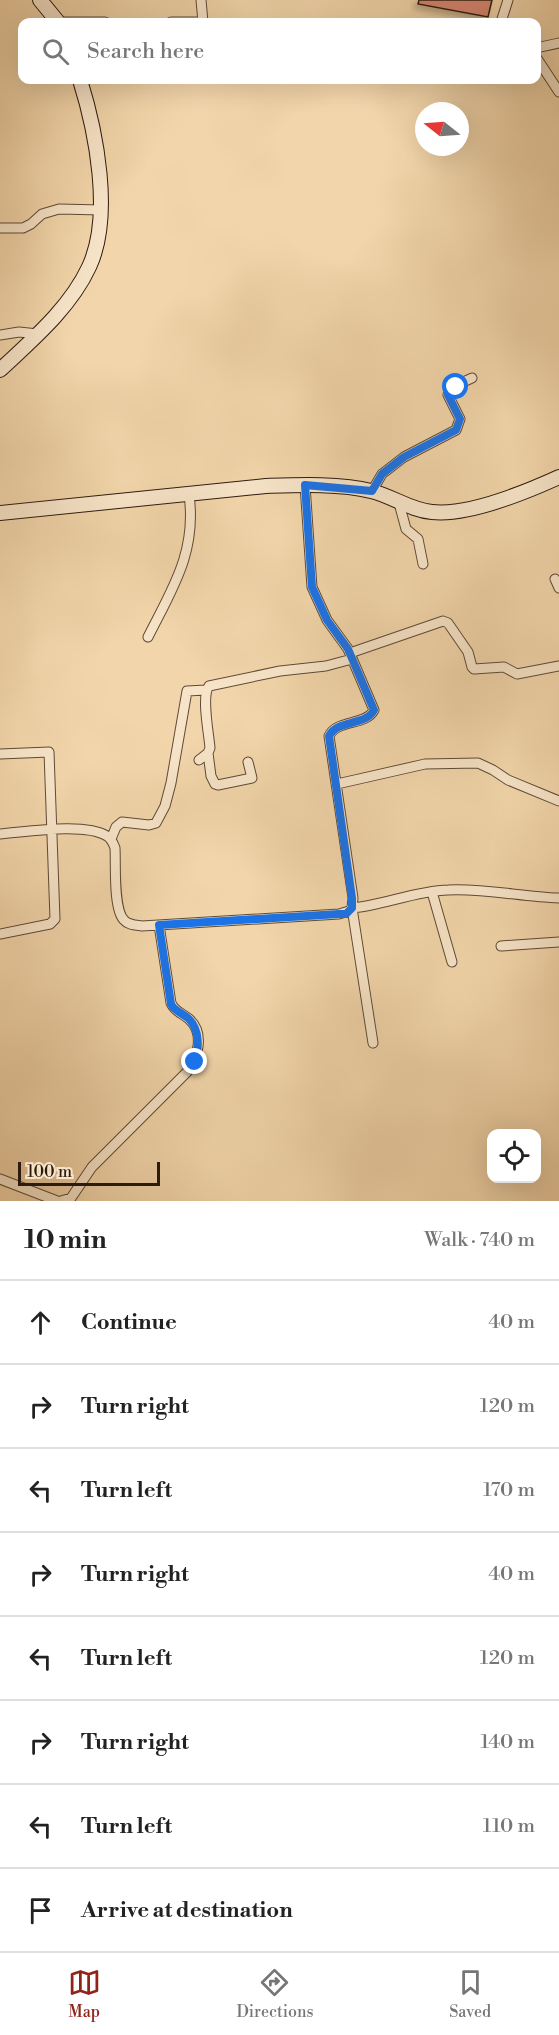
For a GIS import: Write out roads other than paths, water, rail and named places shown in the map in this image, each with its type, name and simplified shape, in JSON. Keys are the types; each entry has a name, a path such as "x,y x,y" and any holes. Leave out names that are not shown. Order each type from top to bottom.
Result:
{"main road":[{"path":"40,0 55,18"},
{"path":"0,370 38,334 70,297 90,266 100,229 99,167 88,107 81,84"},
{"path":"0,513 266,486 305,485 372,491 424,511 450,512 531,490 559,477"}],"street":[{"path":"201,0 203,18"},
{"path":"502,18 508,0"},
{"path":"541,47 559,44"},
{"path":"541,63 559,92"},
{"path":"0,228 23,228 31,224 42,213 59,209 101,210"},
{"path":"0,335 19,332 38,334"},
{"path":"372,491 382,474 404,457 456,430 460,419 448,395 461,383 472,378"},
{"path":"305,485 312,587 327,620 351,656 374,710 369,716 334,729 330,734 352,908 373,1043"},
{"path":"148,637 182,571 189,532 189,495"},
{"path":"399,503 406,529 418,539 423,564"},
{"path":"248,762 252,778 215,784 211,776 208,753 210,748 207,687 280,671 326,666 443,621 448,623 468,652 474,669 504,667 517,674 559,666"},
{"path":"111,839 116,827 122,822 149,825 156,823 165,806 171,783 187,690 206,690"},
{"path":"0,754 49,752 54,921 50,924 0,934"},
{"path":"199,760 208,753"},
{"path":"337,784 425,765 478,763 487,766 508,780 559,801"},
{"path":"0,834 52,829 82,830 105,835 111,839 115,848 118,910 123,920 130,925 346,914 352,908 445,890 476,889 559,898"},
{"path":"432,892 452,962"},
{"path":"0,1179 59,1201 71,1198 92,1167 195,1062 198,1039 194,1025 171,1004 159,925"},
{"path":"501,946 559,942"}]}
